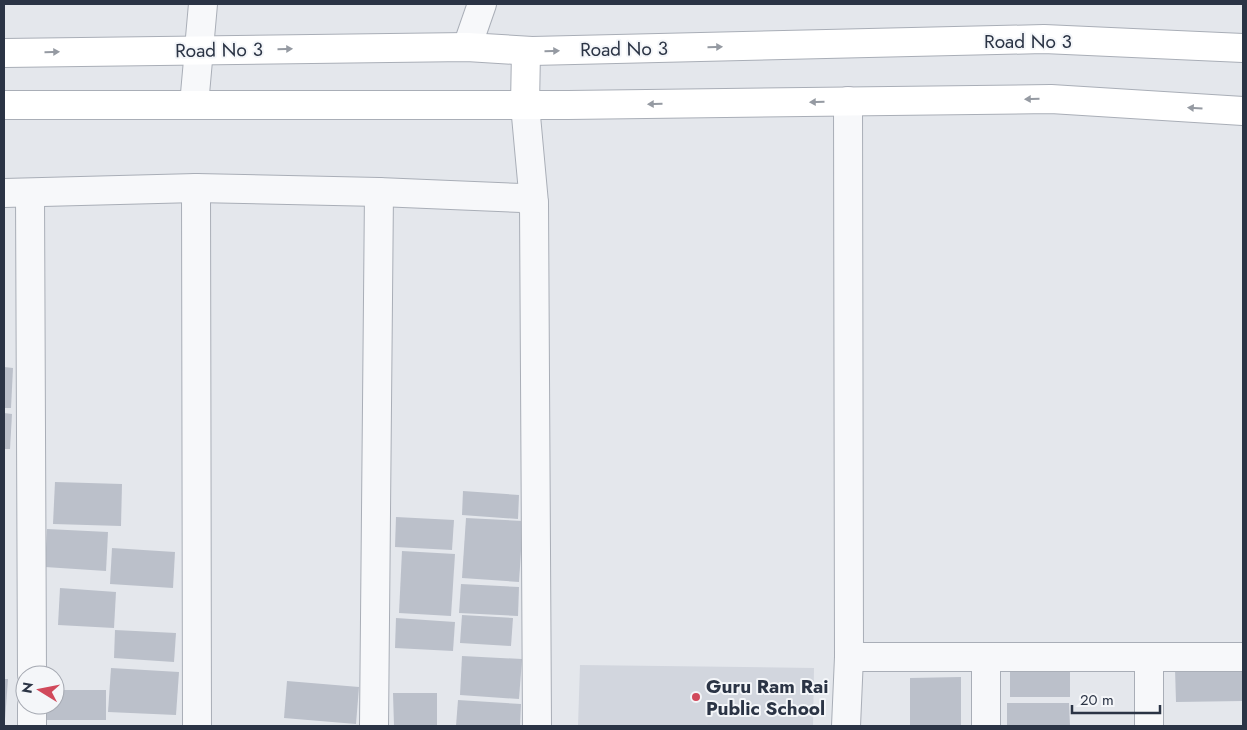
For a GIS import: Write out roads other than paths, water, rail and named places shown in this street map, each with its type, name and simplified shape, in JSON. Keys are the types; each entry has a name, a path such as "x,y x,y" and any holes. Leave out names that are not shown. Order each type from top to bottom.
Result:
{"street":[{"path":"194,105 203,4"},
{"path":"468,47 482,4"},
{"name":"Road No 3","path":"4,52 468,47 526,50 1044,39 1243,48"},
{"path":"526,50 525,105 534,203 537,726"},
{"path":"4,105 525,105 1051,99 1243,111"},
{"path":"846,726 849,657 848,101"},
{"path":"4,193 196,188 379,192 522,198 534,203"},
{"path":"196,188 197,726"},
{"path":"374,726 379,192"},
{"path":"30,193 32,665"},
{"path":"849,657 1243,657"},
{"path":"986,657 986,726"},
{"path":"1149,658 1149,726"}],"place":[{"name":"Guru Ram Rai Public School","path":"696,697"}]}
